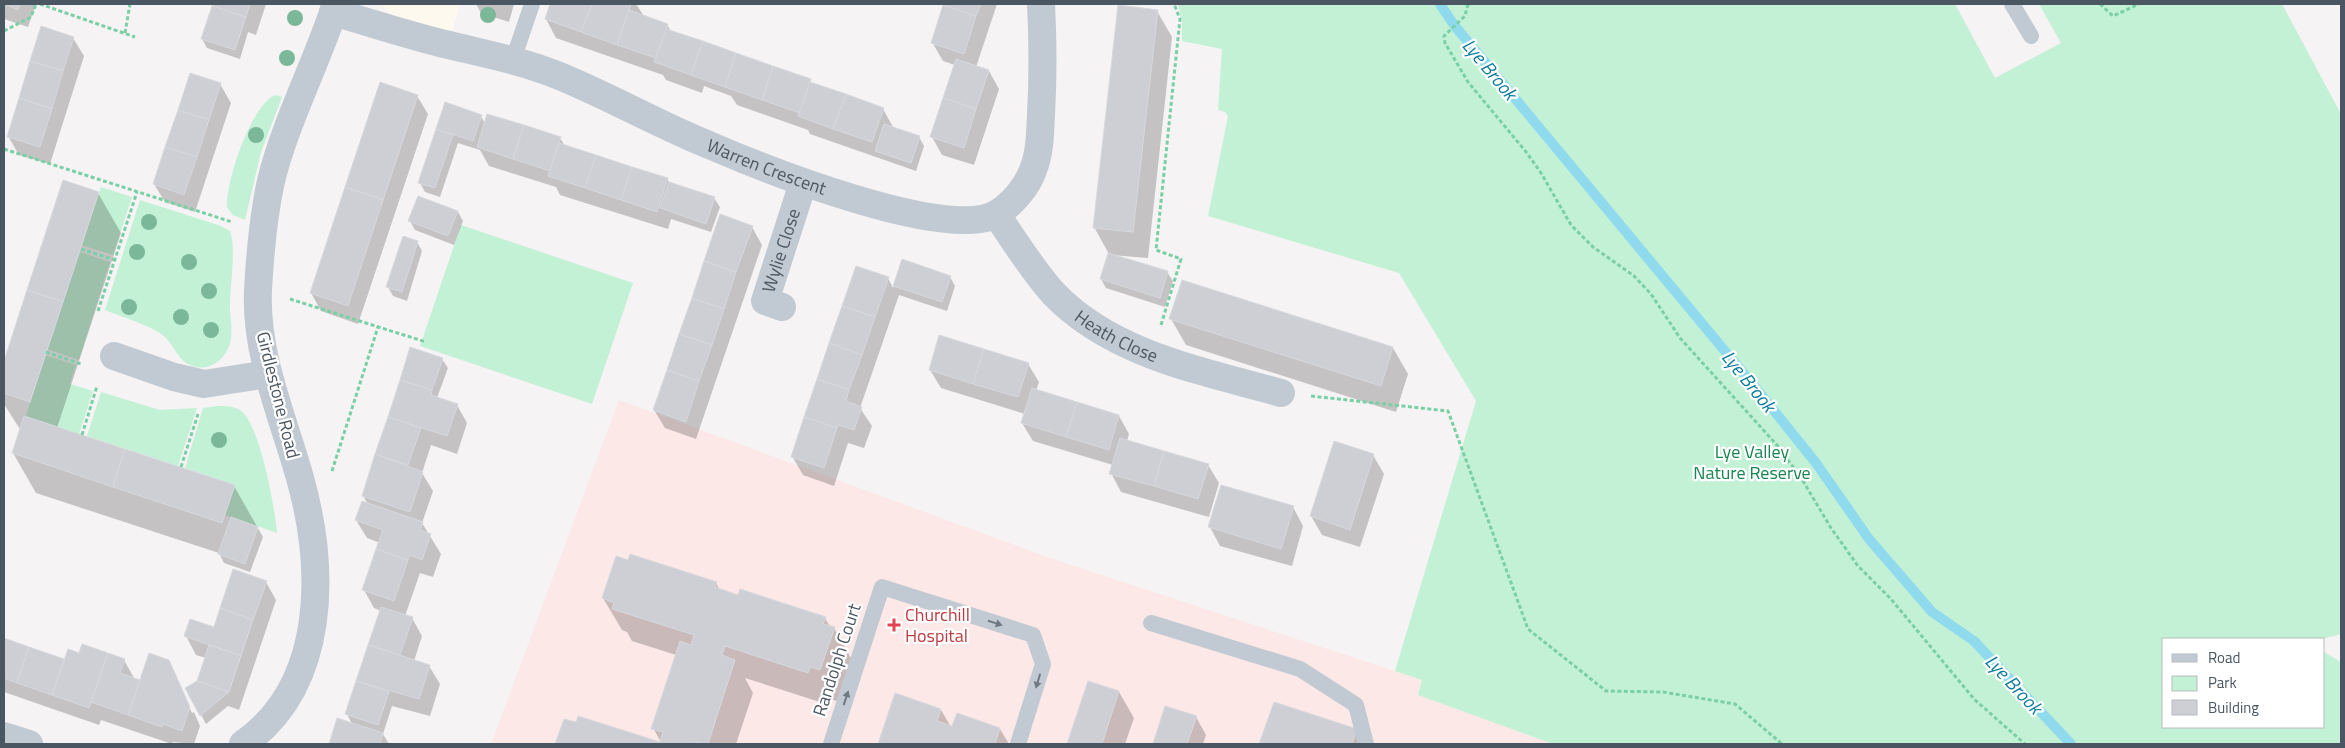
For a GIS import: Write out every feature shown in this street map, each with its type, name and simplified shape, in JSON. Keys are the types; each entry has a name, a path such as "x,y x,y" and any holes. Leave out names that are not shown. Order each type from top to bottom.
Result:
{"street":[{"path":"996,214 1023,189 1033,172 1038,155 1044,73 1041,4"},
{"name":"Warren Crescent","path":"334,8 448,45 513,60 557,75 708,145 803,183 918,215 978,219 996,214"},
{"name":"Girdlestone Road","path":"243,744 267,723 295,685 308,651 314,613 314,562 300,479 268,374 257,312 262,232 272,180 282,146 334,8"},
{"name":"Wylie Close","path":"782,307 765,301 803,183"},
{"name":"Heath Close","path":"996,214 1036,272 1055,294 1095,328 1124,344 1148,354 1281,393"},
{"path":"114,356 174,377 204,384 268,374"},
{"path":"4,736 29,744"}],"lane":[{"path":"513,60 532,4"},
{"path":"2012,4 2032,36"},
{"name":"Randolph Court","path":"831,744 882,587 1033,635 1043,664 1018,744"},
{"path":"1150,623 1300,670 1356,705 1366,744"}],"path":[{"path":"4,31 31,18 36,4"},
{"path":"40,4 136,37"},
{"path":"125,33 130,4"},
{"path":"1160,327 1181,259 1156,250 1180,19 1174,4"},
{"path":"1468,4 1465,16 1444,36 1446,43 1468,82 1532,160 1571,225 1593,247 1634,276 1651,294 1680,338 1776,444 1800,476 1831,528 1858,566 1891,599 1974,699 2026,744"},
{"path":"2100,4 2113,16 2139,4"},
{"path":"4,149 262,232"},
{"path":"98,311 137,192"},
{"path":"81,248 115,260"},
{"path":"258,290 426,342"},
{"path":"332,472 378,327"},
{"path":"46,352 81,364"},
{"path":"82,435 97,386"},
{"path":"1281,393 1448,411 1528,629 1606,691 1664,692 1735,704 1782,744"},
{"path":"181,467 199,409"}],"shaded area":[{"path":"381,4 460,4 452,33 391,16"},
{"name":"Churchill Hospital","path":"619,400 1053,559 1422,680 1419,695 1553,744 491,744"}],"green space":[{"name":"Lye Valley Nature Reserve","path":"1178,4 1955,4 1995,78 2061,43 2039,4 2282,4 2341,114 2341,634 2325,638 2162,638 2162,728 2325,728 2325,653 2341,662 2341,744 1553,744 1418,695 1422,680 1395,671 1476,401 1399,273 1208,216 1228,116 1225,112 1218,110 1222,49 1182,41 1182,21"},
{"path":"275,95 282,97 261,152 245,220 233,215 227,207 235,163 257,114 266,102"},
{"path":"101,187 132,197 113,255 81,245"},
{"path":"140,200 221,226 230,231 233,248 230,302 231,338 226,353 215,363 201,368 194,367 186,363 179,356 168,340 161,334 142,324 105,310"},
{"path":"461,225 633,283 592,404 420,346"},
{"path":"80,252 110,262 79,360 47,349"},
{"path":"45,355 76,365 70,384 93,391 79,434 26,416"},
{"path":"101,392 160,410 197,408 178,466 87,436"},
{"path":"217,406 232,407 240,410 254,431 265,467 277,533 225,515 235,485 185,468 203,408"}],"building":[{"path":"4,4 20,4 18,10"},
{"path":"213,4 250,4 246,17 212,6"},
{"path":"550,4 592,4 581,32 545,19"},
{"path":"592,4 631,4 617,45 581,32"},
{"path":"944,4 981,4 976,16"},
{"path":"943,5 976,16 964,54 931,43"},
{"path":"1118,5 1158,10 1133,232 1093,228"},
{"path":"212,6 246,17 235,50 201,39"},
{"path":"629,10 668,24 656,58 617,45"},
{"path":"41,26 74,37 63,71 30,61"},
{"path":"666,29 703,41 691,75 654,62"},
{"path":"703,41 736,53 725,87 691,75"},
{"path":"736,53 773,66 762,100 725,87"},
{"path":"956,59 989,70 976,109 943,98"},
{"path":"30,61 63,71 52,109 19,98"},
{"path":"773,66 811,79 800,113 762,100"},
{"path":"190,73 221,83 209,120 178,110"},
{"path":"380,82 418,95 383,200 345,187"},
{"path":"810,82 846,94 833,129 798,116"},
{"path":"846,94 884,108 872,142 833,129"},
{"path":"19,98 52,109 40,147 7,137"},
{"path":"943,98 976,109 964,148 930,137"},
{"path":"445,102 482,115 473,141 436,129"},
{"path":"178,110 209,120 197,157 165,147"},
{"path":"487,114 524,125 513,159 477,147"},
{"path":"884,124 920,136 911,163 875,151"},
{"path":"524,125 561,137 550,171 513,159"},
{"path":"436,129 453,135 435,188 418,183"},
{"path":"559,143 596,155 585,188 548,176"},
{"path":"165,147 197,157 184,195 153,184"},
{"path":"596,155 632,167 621,200 585,188"},
{"path":"632,167 668,178 657,212 621,200"},
{"path":"63,180 99,192 63,302 27,290"},
{"path":"669,182 715,197 706,224 660,208"},
{"path":"345,187 383,200 348,306 310,293"},
{"path":"418,196 458,211 448,236 408,221"},
{"path":"720,214 753,226 736,272 704,261"},
{"path":"403,236 418,241 402,292 386,287"},
{"path":"1108,253 1168,271 1160,298 1100,279"},
{"path":"902,259 951,276 942,302 893,286"},
{"path":"704,261 736,272 724,309 692,298"},
{"path":"856,266 889,277 875,317 842,306"},
{"path":"1182,280 1393,347 1381,386 1169,319"},
{"path":"27,290 63,302 30,402 4,393 4,361"},
{"path":"692,298 724,309 712,345 679,334"},
{"path":"842,306 875,317 862,355 829,343"},
{"path":"679,334 712,345 699,381 667,370"},
{"path":"939,335 984,349 973,384 929,370"},
{"path":"829,343 862,355 849,390 817,379"},
{"path":"410,347 443,358 432,390 400,380"},
{"path":"984,349 1029,363 1018,397 973,384"},
{"path":"667,370 699,381 686,422 653,410"},
{"path":"817,379 849,390 846,401 862,407 854,430 838,425 837,428 804,417"},
{"path":"400,380 432,390 431,395 458,404 447,436 388,417"},
{"path":"1032,388 1077,402 1066,437 1021,423"},
{"path":"1077,402 1119,415 1109,450 1066,437"},
{"path":"24,416 125,449 113,487 12,453"},
{"path":"388,417 421,428 408,465 375,454"},
{"path":"804,417 837,428 824,468 791,457"},
{"path":"1120,438 1164,451 1154,486 1109,474"},
{"path":"1334,441 1374,454 1350,530 1310,516"},
{"path":"125,449 235,485 222,523 113,487"},
{"path":"1164,451 1209,464 1198,499 1154,486"},
{"path":"375,454 423,472 410,512 362,496"},
{"path":"1221,485 1294,506 1281,549 1208,527"},
{"path":"362,501 423,522 420,530 431,534 422,560 410,555 408,560 376,549 383,530 355,520"},
{"path":"231,517 258,527 245,564 218,554"},
{"path":"376,549 408,560 394,601 362,590"},
{"path":"630,554 717,582 715,587 738,595 740,589 826,617 823,624 835,627 820,670 810,667 808,673 725,646 722,655 735,660 708,744 694,742 693,744 555,744 564,719 576,722 578,716 660,742 663,732 651,729 680,641 691,645 694,635 612,609 614,603 602,598 616,556 628,560"},
{"path":"233,569 267,581 253,620 220,608"},
{"path":"381,607 413,617 400,655 368,645"},
{"path":"220,608 253,620 241,656 184,636 190,619 214,627"},
{"path":"4,638 29,647 17,683 4,678"},
{"path":"82,644 108,653 89,708 52,695 68,649 79,653"},
{"path":"209,645 241,656 229,692 197,681"},
{"path":"368,645 430,665 419,699 356,681"},
{"path":"29,647 64,659 52,695 17,683"},
{"path":"108,653 125,659 120,673 140,680 128,715 91,702"},
{"path":"149,653 169,660 190,707 182,731 163,724 162,727 128,715"},
{"path":"197,681 229,692 200,716 185,688"},
{"path":"356,681 389,692 378,725 345,714"},
{"path":"1088,681 1119,691 1102,744 1067,744"},
{"path":"895,693 941,709 937,721 952,726 957,713 1000,728 995,744 878,744"},
{"path":"1274,702 1357,729 1352,744 1259,744"},
{"path":"1165,706 1197,716 1187,744 1153,744"},
{"path":"337,718 383,733 380,744 329,744"}],"waterway":[{"name":"Lye Brook","path":"1440,4 1454,25 1816,463 1869,539 1932,612 1974,641 2071,744"}],"place":[{"name":"Churchill Hospital","path":"894,625"}]}
